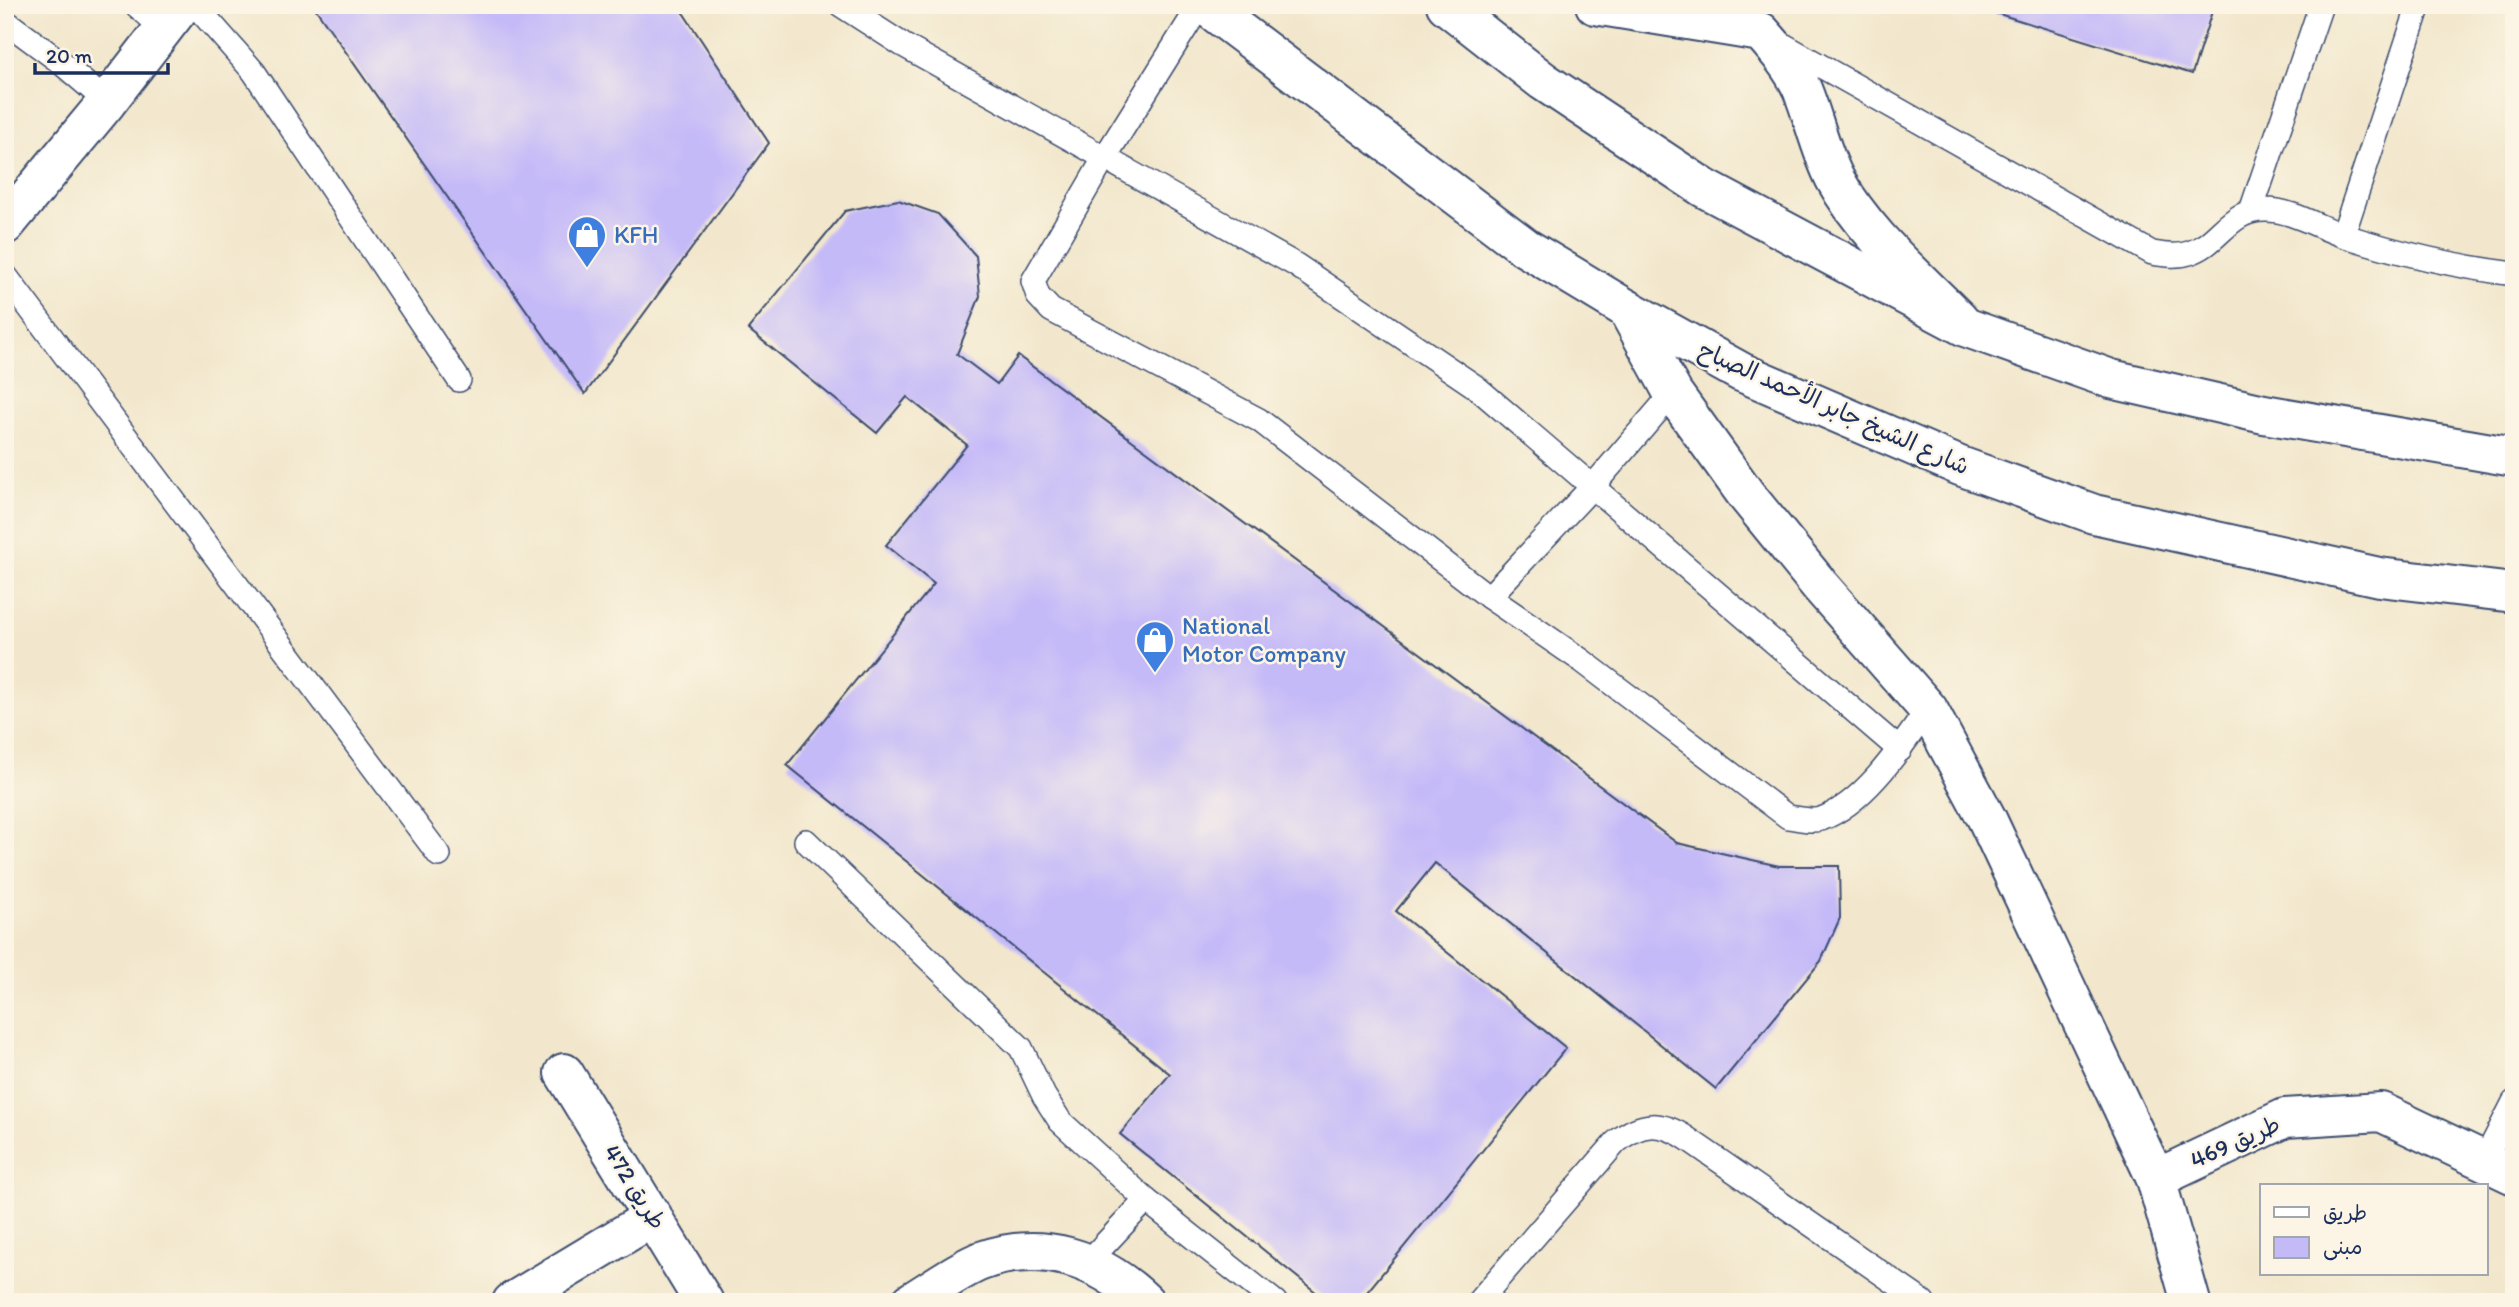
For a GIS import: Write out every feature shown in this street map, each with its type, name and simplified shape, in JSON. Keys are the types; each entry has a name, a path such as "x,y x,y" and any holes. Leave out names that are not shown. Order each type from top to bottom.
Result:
{"street":[{"name":"شارع الشيخ جابر الأحمد الصباح","path":"1202,5 1526,248 1741,372 1960,466 2094,514 2379,578 2514,593"},
{"path":"1446,5 1543,81 1704,188 1965,327 2111,379 2264,414 2514,457"},
{"path":"1606,6 1767,19 1801,87 1820,145 1835,178 1854,209 1878,238 1965,327"},
{"path":"5,225 173,18"},
{"path":"1628,309 1674,393 1747,496 1821,587 1928,709 1987,819 2156,1179 2191,1302"},
{"name":"طريق 472","path":"564,1073 704,1302"},
{"name":"طريق 469","path":"2156,1179 2285,1118 2381,1112 2499,1168"},
{"path":"512,1302 653,1217"},
{"path":"911,1302 980,1262 1016,1253 1052,1253 1088,1262 1118,1278 1145,1302"}],"lane":[{"path":"136,5 173,18"},
{"path":"195,5 254,72 459,380"},
{"path":"841,5 903,46 1307,272 1476,387 1900,750"},
{"path":"1202,5 1105,157 1033,281 1038,296 1051,310 1259,420 1489,597 1581,660 1788,817 1819,820 1854,799 1900,750 1928,709"},
{"path":"2251,211 2321,5"},
{"path":"2343,235 2418,5"},
{"path":"1767,19 2152,253 2171,256 2190,253 2207,244 2234,218 2251,211 2278,211 2343,235 2473,268 2514,274"},
{"path":"5,21 59,61 107,102"},
{"path":"5,275 439,855"},
{"path":"1489,597 1593,486 1674,393"},
{"path":"806,841 1021,1048 1044,1096 1060,1121 1146,1200 1275,1302"},
{"path":"2499,1168 2514,1101"},
{"path":"1478,1302 1616,1142 1629,1132 1644,1126 1659,1125 1675,1130 1923,1302"},
{"path":"1088,1262 1146,1200"}],"building":[{"name":"KFH","path":"313,5 678,5 769,143 585,394"},
{"path":"1970,5 2214,5 2192,74"},
{"name":"National Motor Company","path":"898,200 938,214 976,256 980,296 957,354 997,384 1018,356 1677,843 1779,866 1839,866 1840,918 1821,961 1716,1089 1435,863 1396,911 1566,1048 1359,1302 1328,1302 1120,1134 1170,1074 787,765 934,584 886,545 967,445 907,397 877,433 748,329 845,211"}],"place":[{"name":"KFH","path":"587,269"},
{"name":"National Motor Company","path":"1155,674"}]}
